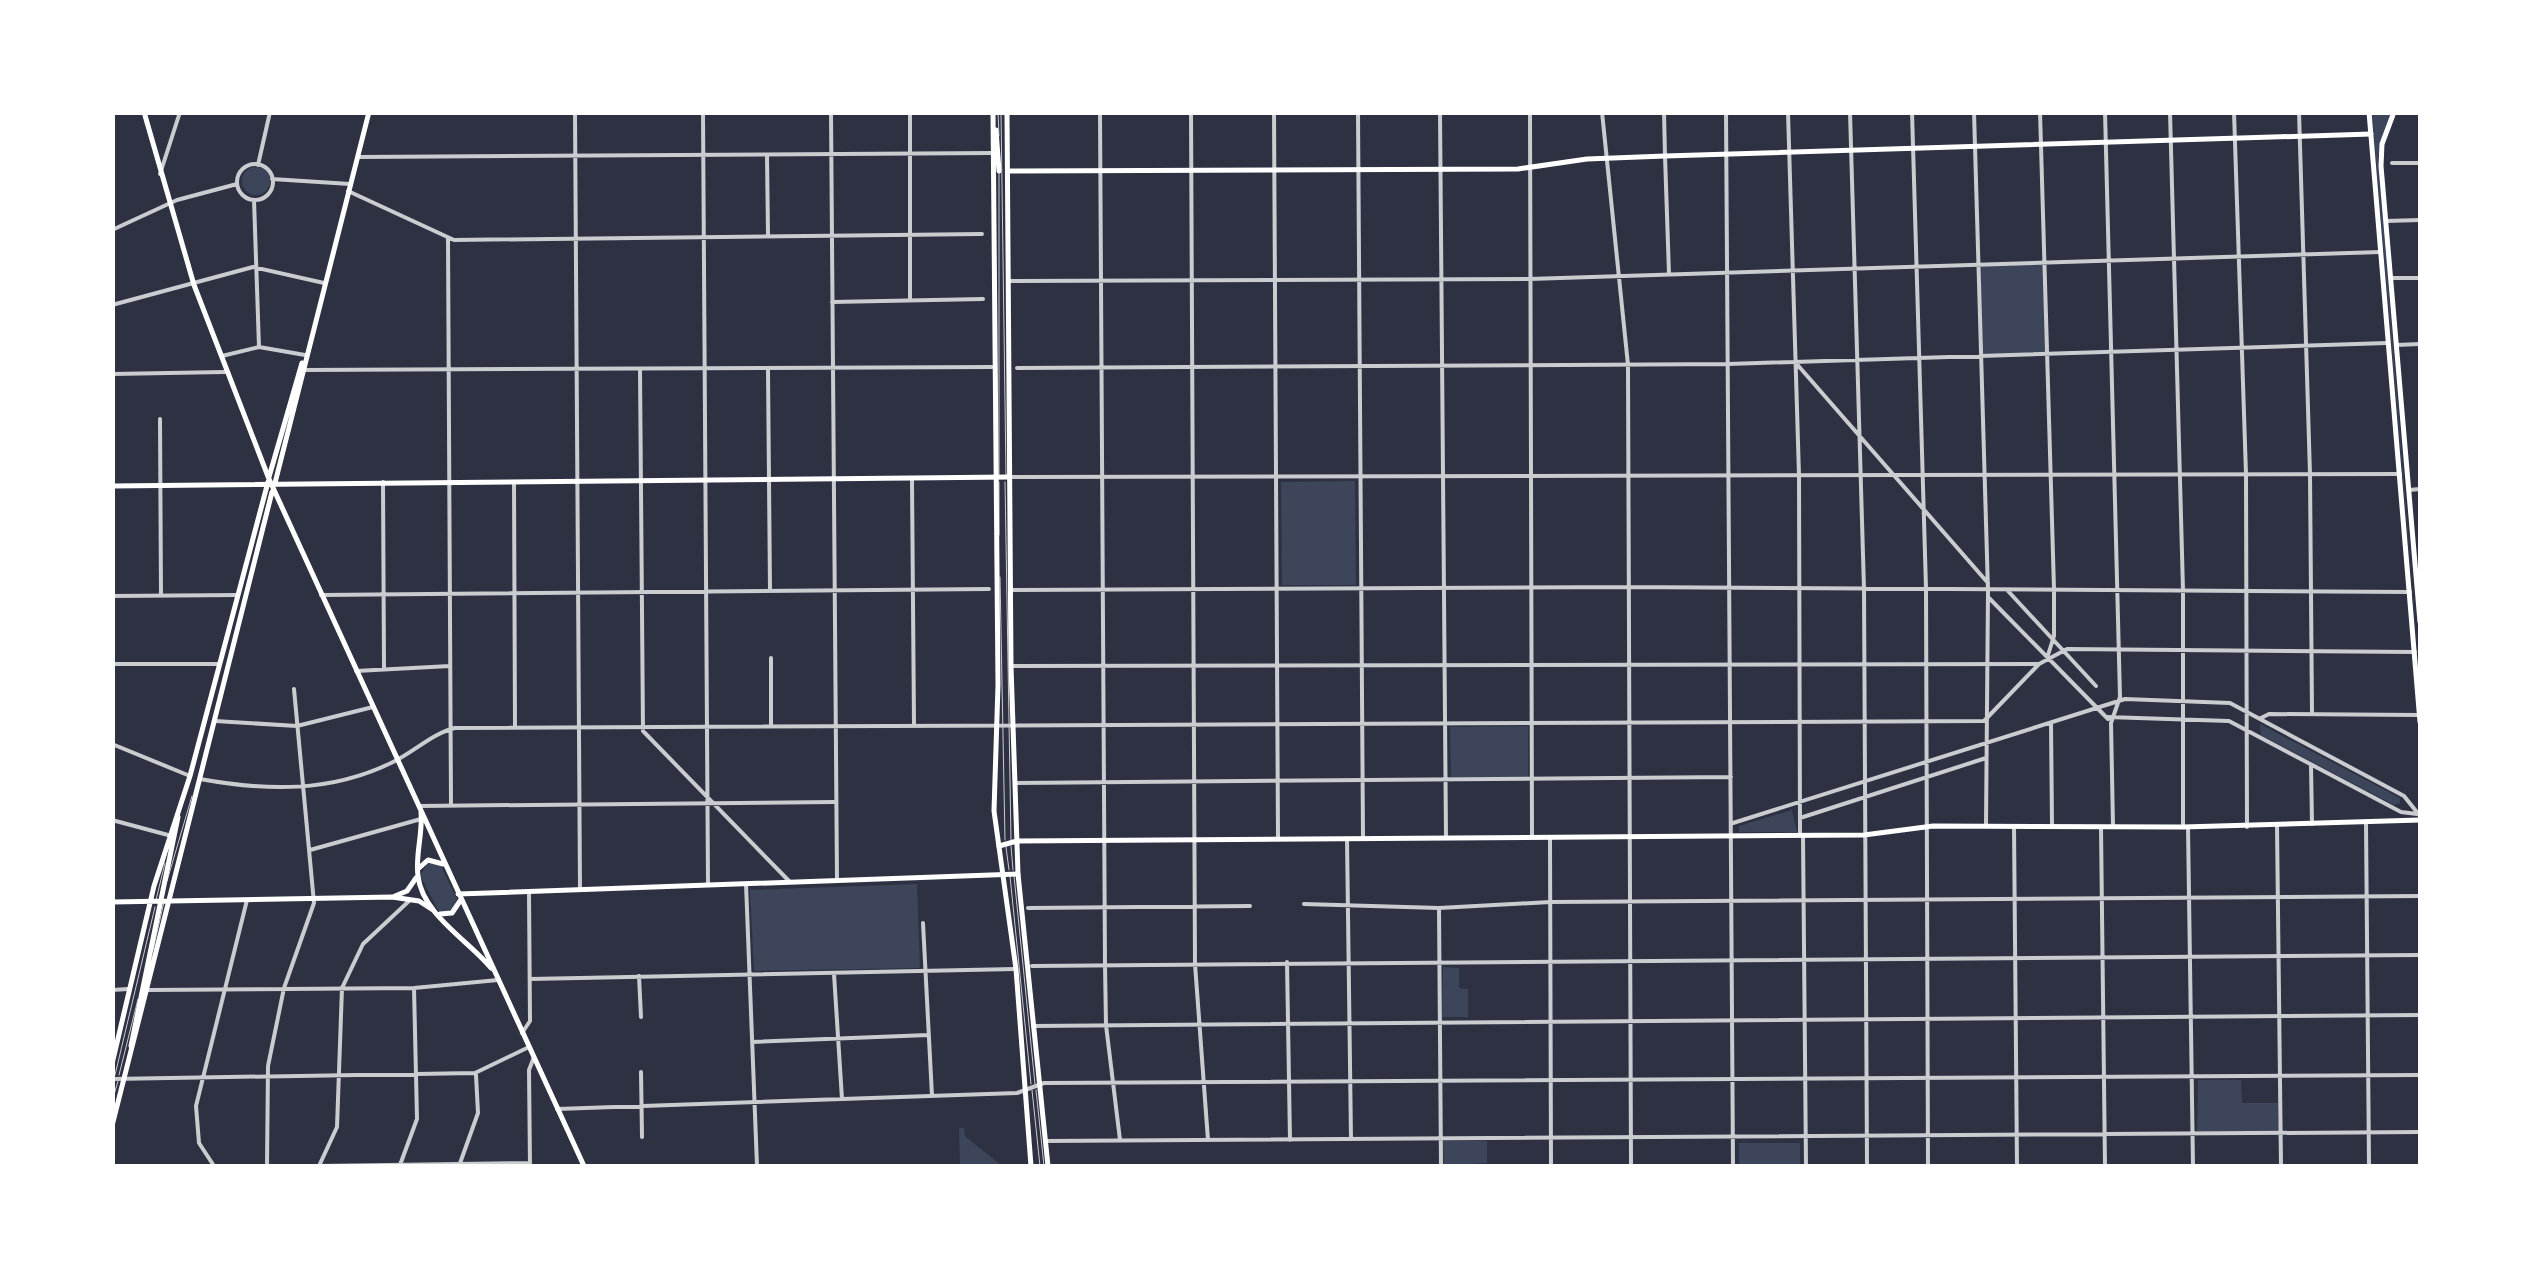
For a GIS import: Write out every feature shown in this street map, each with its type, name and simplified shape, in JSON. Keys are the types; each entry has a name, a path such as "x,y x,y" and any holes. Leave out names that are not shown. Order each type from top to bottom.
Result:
{"main road":[{"path":"144,112 194,285 271,483 584,1166"},
{"path":"112,1064 128,989 200,779 271,483 369,112"},
{"path":"998,112 993,153 1001,172"},
{"path":"998,112 1008,281 998,685 1016,783 1008,843 1016,969 1033,1089 1045,1142 1044,1167"},
{"path":"998,112 1001,172 992,367 1011,590 1011,666 994,811 1008,843 1034,1026 1032,1166"},
{"path":"2369,112 2381,252 2418,563 2420,622"},
{"path":"2394,112 2381,150 2400,474 2420,718"},
{"path":"1001,172 1528,169 1604,158 2371,134"},
{"path":"112,486 1002,478"},
{"path":"160,901 238,594 271,483"},
{"path":"112,1126 118,1079 128,1068 145,990 169,832 190,776"},
{"path":"420,808 418,872 434,911 499,980"},
{"path":"1008,843 1864,835 1926,826 2247,826 2366,823 2419,817"},
{"path":"392,897 408,891 430,859 446,867"},
{"path":"459,896 1011,874"},
{"path":"112,902 392,897 452,913 459,896"}],"street":[{"path":"160,174 180,112"},
{"path":"258,165 270,112"},
{"path":"574,112 580,890"},
{"path":"703,112 708,885"},
{"path":"831,112 837,881"},
{"path":"910,112 910,300"},
{"path":"1100,112 1106,1025 1120,1140"},
{"path":"1191,112 1195,906 1198,1024 1208,1140"},
{"path":"1274,112 1278,839"},
{"path":"1358,112 1363,838"},
{"path":"1440,112 1446,837"},
{"path":"1530,112 1532,837"},
{"path":"1602,112 1628,365 1631,1166"},
{"path":"1664,112 1670,274"},
{"path":"1726,112 1732,1166"},
{"path":"1788,112 1801,590 1806,1166"},
{"path":"1850,112 1864,589 1867,1166"},
{"path":"1912,112 1926,588 1928,1166"},
{"path":"1974,112 1988,583 1986,825"},
{"path":"2040,112 2054,590 2053,641 2048,656"},
{"path":"2105,112 2120,700 2110,719 2113,827"},
{"path":"2170,112 2184,590 2193,1166"},
{"path":"2234,112 2246,474 2247,826"},
{"path":"2299,112 2310,474 2312,714"},
{"path":"358,157 993,153"},
{"path":"767,155 768,236"},
{"path":"2392,163 2420,162"},
{"path":"258,165 272,179 349,188 448,238 982,234"},
{"path":"258,165 243,169 237,184 242,195 254,200 268,194 272,179"},
{"path":"112,230 168,204 237,184"},
{"path":"254,200 259,347"},
{"path":"2386,221 2420,220"},
{"path":"448,238 451,804"},
{"path":"1008,281 1529,278 2381,252"},
{"path":"112,305 256,266 324,282"},
{"path":"2391,278 2420,278"},
{"path":"832,302 982,300"},
{"path":"1017,368 1728,364 2420,344"},
{"path":"220,356 259,347 306,356"},
{"path":"1796,362 1988,583"},
{"path":"301,369 992,367"},
{"path":"768,368 770,590"},
{"path":"640,370 642,728 707,801 790,881"},
{"path":"112,374 225,372"},
{"path":"160,418 161,596"},
{"path":"1002,478 2400,474"},
{"path":"912,478 914,725"},
{"path":"384,482 384,668"},
{"path":"514,482 515,727"},
{"path":"2408,490 2420,489"},
{"path":"1011,590 1730,587 2410,592"},
{"path":"321,595 989,589"},
{"path":"2008,591 2096,686"},
{"path":"112,596 238,594"},
{"path":"1988,598 2110,719 2224,720 2401,812 2419,817"},
{"path":"200,779 251,788 302,787 351,778 398,760 451,728 1988,720 2048,656 2061,650 2415,652"},
{"path":"771,658 771,726"},
{"path":"1011,666 1628,661 2040,664"},
{"path":"112,664 220,664"},
{"path":"356,671 450,666"},
{"path":"267,1166 267,1077 284,988 314,898 294,689"},
{"path":"1732,823 2120,700 2224,701 2404,796 2419,817"},
{"path":"214,720 297,726 373,707"},
{"path":"2260,718 2266,714 2420,718"},
{"path":"2051,724 2052,826"},
{"path":"112,744 190,776"},
{"path":"1800,818 1988,758"},
{"path":"2311,765 2312,824"},
{"path":"1016,783 1731,778"},
{"path":"420,808 579,802 836,802"},
{"path":"310,850 422,819"},
{"path":"112,820 169,832"},
{"path":"2366,823 2369,1166"},
{"path":"2278,825 2281,1166"},
{"path":"2014,826 2017,1166"},
{"path":"2102,827 2105,1166"},
{"path":"1550,838 1551,1166"},
{"path":"1348,839 1351,1139"},
{"path":"746,884 757,1166"},
{"path":"522,1033 530,1021 529,892"},
{"path":"1304,904 1439,908 1550,902 2014,902 2420,896"},
{"path":"210,1167 195,1118 246,900"},
{"path":"318,1166 336,1135 342,988 363,944 410,900"},
{"path":"1028,908 1250,906"},
{"path":"1439,908 1441,1166"},
{"path":"923,923 932,1096"},
{"path":"1032,966 2192,960 2420,955"},
{"path":"1287,962 1290,1140"},
{"path":"530,979 1016,969"},
{"path":"834,974 842,1099"},
{"path":"639,976 640,1017"},
{"path":"145,990 414,988 499,980"},
{"path":"400,1165 416,1131 414,988"},
{"path":"112,990 128,989"},
{"path":"1034,1026 2420,1015"},
{"path":"752,1042 928,1035"},
{"path":"118,1079 476,1074 529,1048"},
{"path":"318,1166 530,1165 530,1082 534,1057"},
{"path":"640,1072 642,1137"},
{"path":"460,1165 478,1113 476,1074"},
{"path":"558,1109 932,1096 1114,1082 2420,1075"},
{"path":"530,1082 545,1081"},
{"path":"1045,1142 2420,1132"}],"lane":[{"path":"1001,172 1008,843"},
{"path":"1011,874 1044,1167"},
{"path":"112,1102 160,901"},
{"path":"112,1090 145,990"}],"shaded area":[{"path":"2372,113 2391,113 2378,156 2420,683"},
{"path":"256,167 266,171 270,181 266,191 256,195 246,191 242,181 246,171"},
{"path":"2045,263 2047,355 1981,357 1980,265"},
{"path":"1355,481 1356,585 1282,585 1281,482"},
{"path":"2260,724 2400,798 2400,803 2394,805 2261,735"},
{"path":"1528,726 1528,777 1451,777 1450,727"},
{"path":"1792,810 1797,832 1739,832 1739,826"},
{"path":"429,862 441,866 457,899 451,911 439,912 420,875"},
{"path":"917,884 920,968 754,971 750,890"},
{"path":"1443,967 1459,968 1459,988 1468,989 1468,1017 1442,1017"},
{"path":"2198,1080 2241,1080 2242,1103 2278,1103 2279,1131 2197,1131"},
{"path":"959,1128 964,1128 965,1136 1002,1166 960,1164"},
{"path":"1443,1141 1487,1141 1487,1163 1444,1166"},
{"path":"1739,1143 1800,1143 1800,1166 1739,1166"}]}
